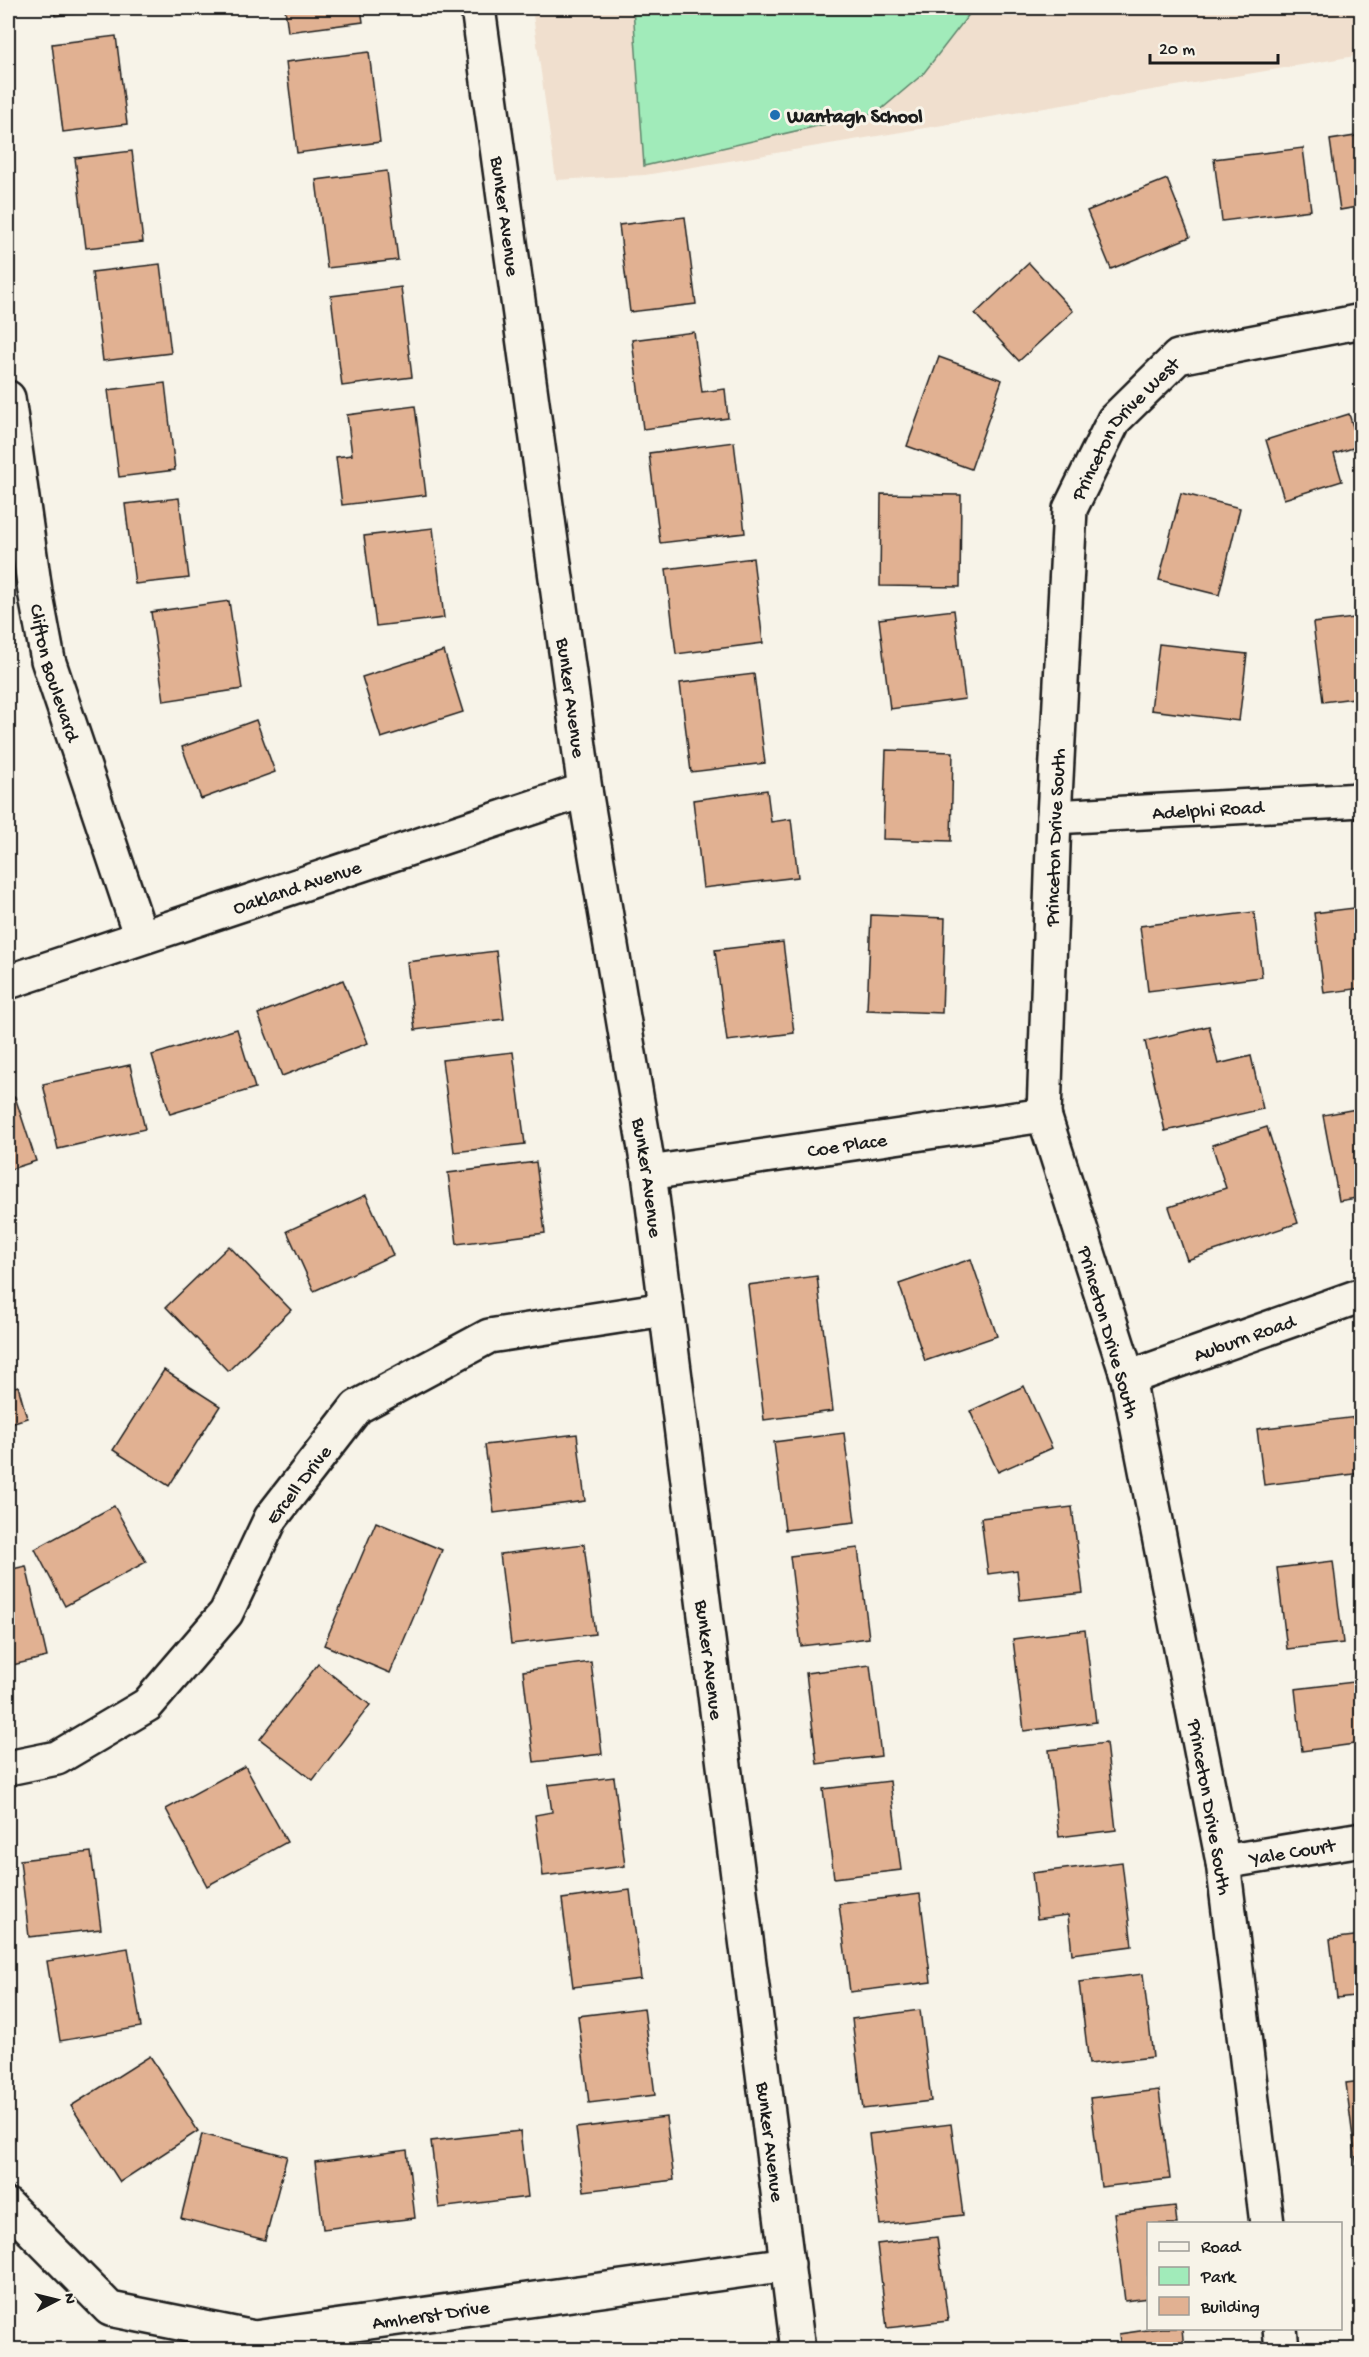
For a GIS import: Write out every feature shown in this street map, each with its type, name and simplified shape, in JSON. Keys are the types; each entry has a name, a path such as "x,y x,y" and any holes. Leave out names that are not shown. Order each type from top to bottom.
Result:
{"street":[{"name":"Bunker Avenue","path":"478,8 585,790 649,1173 664,1309 798,2349"},
{"name":"Princeton Drive West","path":"1070,508 1114,420 1178,357 1362,321"},
{"name":"Clifton Boulevard","path":"8,398 12,460 48,660 141,937"},
{"name":"Princeton Drive South","path":"1070,508 1054,817 1044,1114 1128,1378 1224,1862 1267,2222"},
{"name":"Oakland Avenue","path":"8,982 585,790"},
{"name":"Adelphi Road","path":"1054,817 1362,800"},
{"name":"Coe Place","path":"649,1173 1044,1114"},
{"name":"Auburn Road","path":"1128,1378 1362,1295"},
{"name":"Ercell Drive","path":"8,1768 57,1758 147,1705 226,1613 271,1518 357,1407 489,1336 664,1309"},
{"name":"Yale Court","path":"1224,1862 1362,1839"},
{"name":"Amherst Drive","path":"8,2206 110,2309 254,2338 788,2264"},
{"path":"1280,2330 1282,2349"}],"shaded area":[{"name":"Wantagh School","path":"532,8 1361,8 1361,55 645,175 556,180"}],"green space":[{"path":"633,8 974,8 923,74 878,112 644,166"}],"building":[{"path":"54,8 104,8 105,10 55,16"},
{"path":"285,8 361,8 363,22 288,32"},
{"path":"116,36 127,124 63,132 52,44"},
{"path":"369,52 380,142 297,153 286,62"},
{"path":"1362,135 1362,206 1340,210 1330,140"},
{"path":"1303,148 1311,210 1222,221 1214,159"},
{"path":"132,151 143,242 86,248 75,158"},
{"path":"387,171 398,260 327,268 316,180"},
{"path":"1167,179 1190,237 1111,269 1087,211"},
{"path":"685,217 696,304 630,312 619,225"},
{"path":"1029,263 1073,311 1019,361 975,314"},
{"path":"160,264 171,353 103,361 92,272"},
{"path":"401,287 412,377 342,386 331,296"},
{"path":"694,332 702,392 725,389 728,418 643,429 632,340"},
{"path":"939,357 1002,380 971,469 907,446"},
{"path":"165,383 175,470 119,477 108,390"},
{"path":"415,406 426,495 342,505 336,457 352,455 347,415"},
{"path":"1349,414 1359,446 1334,454 1342,481 1284,499 1266,440"},
{"path":"734,442 745,533 660,543 649,453"},
{"path":"1181,493 1240,508 1219,595 1159,580"},
{"path":"881,494 961,495 960,587 880,586"},
{"path":"179,498 189,578 135,584 125,504"},
{"path":"433,528 444,618 376,626 364,536"},
{"path":"753,558 763,643 676,654 666,569"},
{"path":"229,601 242,689 164,701 151,612"},
{"path":"954,610 965,699 890,709 879,619"},
{"path":"1362,617 1362,697 1323,702 1313,623"},
{"path":"1159,644 1247,654 1239,721 1151,710"},
{"path":"444,651 463,712 381,738 362,677"},
{"path":"754,674 765,763 691,772 680,683"},
{"path":"256,720 275,772 201,799 182,747"},
{"path":"886,750 953,752 951,841 883,839"},
{"path":"767,790 771,822 791,819 798,877 703,888 693,800"},
{"path":"1362,907 1362,988 1324,993 1314,913"},
{"path":"1254,912 1262,977 1148,991 1140,926"},
{"path":"871,915 945,918 942,1013 867,1010"},
{"path":"783,942 794,1033 727,1041 715,950"},
{"path":"496,951 504,1019 415,1030 407,962"},
{"path":"343,980 368,1043 282,1076 258,1014"},
{"path":"1209,1026 1218,1064 1251,1056 1263,1109 1165,1131 1145,1041"},
{"path":"237,1029 255,1088 170,1114 152,1055"},
{"path":"513,1052 525,1144 454,1152 442,1060"},
{"path":"130,1065 145,1129 58,1149 43,1084"},
{"path":"15,1097 36,1161 8,1170 8,1099"},
{"path":"1362,1108 1362,1197 1339,1201 1323,1115"},
{"path":"1267,1127 1298,1223 1187,1260 1169,1207 1226,1188 1212,1145"},
{"path":"536,1162 545,1233 457,1244 448,1173"},
{"path":"366,1195 393,1255 314,1291 287,1231"},
{"path":"229,1246 291,1310 228,1371 166,1307"},
{"path":"971,1259 997,1336 925,1361 899,1284"},
{"path":"817,1276 833,1411 764,1420 748,1285"},
{"path":"164,1370 220,1406 169,1486 113,1450"},
{"path":"18,1386 27,1418 8,1424 8,1389"},
{"path":"1024,1386 1052,1448 998,1472 970,1411"},
{"path":"1357,1417 1362,1473 1264,1485 1257,1429"},
{"path":"844,1433 855,1522 785,1530 774,1442"},
{"path":"577,1434 585,1501 494,1513 485,1445"},
{"path":"114,1506 146,1562 65,1606 35,1549"},
{"path":"1072,1507 1083,1593 1020,1600 1017,1570 988,1574 981,1518"},
{"path":"376,1522 442,1550 390,1673 324,1645"},
{"path":"584,1544 595,1634 511,1644 500,1554"},
{"path":"858,1548 869,1638 801,1646 790,1556"},
{"path":"1333,1561 1343,1643 1287,1649 1277,1568"},
{"path":"26,1566 47,1657 8,1666 8,1570"},
{"path":"1085,1630 1096,1722 1024,1731 1013,1639"},
{"path":"591,1662 602,1754 534,1762 523,1671"},
{"path":"318,1664 370,1705 313,1780 260,1739"},
{"path":"870,1665 881,1756 817,1764 806,1673"},
{"path":"1362,1681 1362,1743 1302,1751 1295,1689"},
{"path":"1106,1743 1116,1830 1059,1837 1049,1750"},
{"path":"245,1766 287,1842 207,1886 166,1809"},
{"path":"614,1777 625,1866 543,1876 535,1815 552,1812 548,1785"},
{"path":"890,1781 901,1870 834,1878 823,1789"},
{"path":"91,1852 101,1929 29,1937 20,1860"},
{"path":"1122,1862 1132,1946 1072,1954 1068,1915 1037,1919 1032,1873"},
{"path":"630,1890 641,1979 573,1987 562,1899"},
{"path":"920,1894 931,1982 850,1992 839,1904"},
{"path":"1362,1935 1362,1995 1337,1998 1330,1939"},
{"path":"128,1948 141,2027 60,2041 47,1961"},
{"path":"1143,1974 1153,2057 1089,2064 1079,1982"},
{"path":"644,2008 655,2095 589,2103 578,2016"},
{"path":"920,2010 931,2101 863,2109 852,2019"},
{"path":"150,2056 198,2131 120,2182 71,2106"},
{"path":"1362,2081 1362,2168 1357,2169 1346,2083"},
{"path":"1159,2090 1170,2179 1101,2187 1090,2098"},
{"path":"666,2117 674,2180 584,2191 576,2128"},
{"path":"951,2124 963,2215 880,2225 869,2134"},
{"path":"520,2131 528,2197 439,2208 431,2141"},
{"path":"202,2134 287,2156 265,2240 181,2218"},
{"path":"407,2150 415,2218 323,2229 315,2162"},
{"path":"1175,2206 1177,2222 1147,2222 1147,2298 1125,2301 1114,2213"},
{"path":"937,2237 948,2321 887,2328 877,2244"},
{"path":"1147,2330 1182,2330 1184,2350 1121,2350 1119,2334"}],"place":[{"name":"Wantagh School","path":"775,115"}]}
